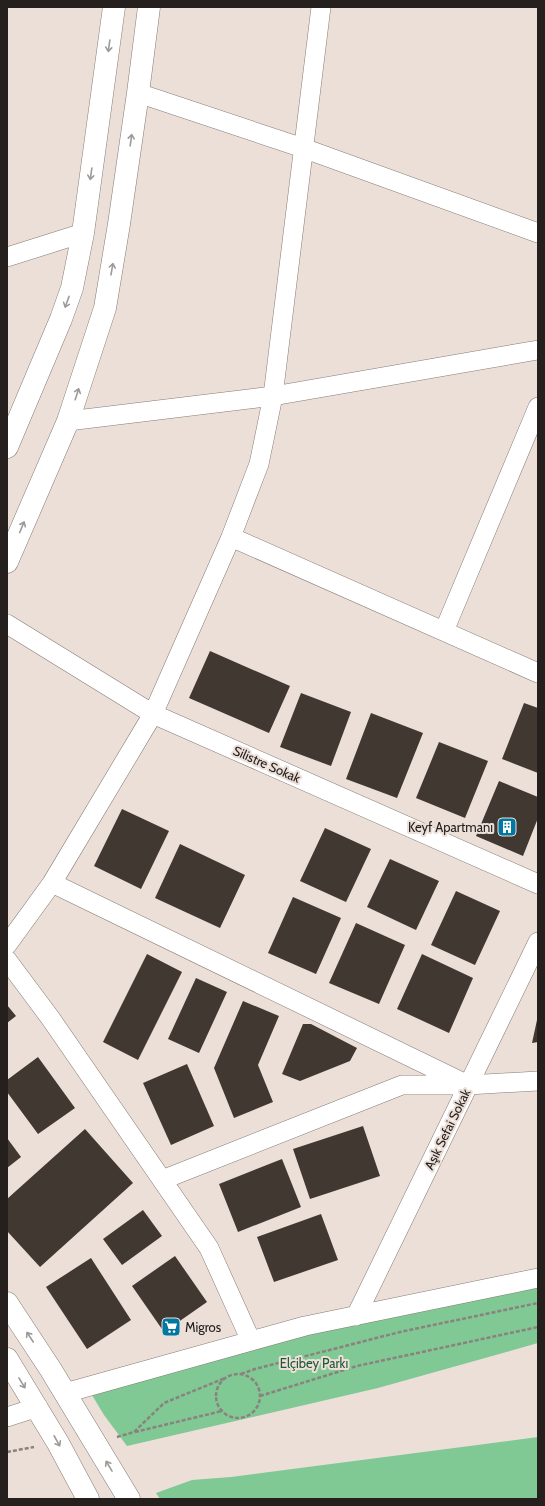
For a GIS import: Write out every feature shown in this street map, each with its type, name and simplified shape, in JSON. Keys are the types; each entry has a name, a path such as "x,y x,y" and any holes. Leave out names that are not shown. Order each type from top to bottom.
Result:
{"street":[{"path":"10,436 61,319 72,288 83,233 114,7"},
{"path":"7,562 68,421 105,308 119,224 149,7"},
{"path":"7,945 52,883 153,714 231,537 259,464 274,396 321,7"},
{"path":"138,93 303,148 538,233"},
{"path":"7,257 83,233"},
{"path":"68,421 274,396 538,350"},
{"path":"444,631 538,407"},
{"path":"231,537 538,673"},
{"name":"Silistre Sokak","path":"7,624 153,714 538,884"},
{"path":"52,883 468,1085"},
{"name":"Aşık Sefai Sokak","path":"356,1316 538,942"},
{"path":"7,960 51,1019 209,1248 251,1341"},
{"path":"162,1180 402,1085 468,1085 538,1081"},
{"path":"65,1393 305,1326 538,1278"},
{"path":"7,1303 65,1393 130,1499"},
{"path":"7,1359 38,1407 88,1499"},
{"path":"7,1417 38,1407"}],"path":[{"path":"134,1432 164,1403 232,1375 241,1374 400,1332 538,1303"},
{"path":"260,1396 357,1366 538,1327"},
{"path":"225,1378 219,1384 216,1392 217,1404 227,1416 236,1418 244,1417 255,1410 260,1396 258,1388 254,1382 249,1377 241,1374"},
{"path":"95,1442 222,1411"}],"green space":[{"name":"Elçibey Parkı","path":"538,1278 538,1343 378,1388 127,1446 104,1415 92,1395 97,1384"},
{"path":"538,1437 538,1499 160,1499 156,1493 192,1480 231,1477"}],"building":[{"path":"210,651 290,686 269,733 189,698"},
{"path":"301,693 351,712 331,766 280,747"},
{"path":"524,703 538,708 538,773 502,759"},
{"path":"371,713 423,733 397,798 346,779"},
{"path":"439,742 488,761 465,818 416,798"},
{"name":"Keyf Apartmanı","path":"499,781 538,797 538,818 523,856 476,836"},
{"path":"122,809 169,831 141,889 94,866"},
{"path":"325,828 371,849 346,902 300,881"},
{"path":"180,844 245,875 220,928 155,898"},
{"path":"390,859 439,881 416,930 367,907"},
{"path":"456,891 500,911 475,965 431,945"},
{"path":"293,897 341,918 316,974 268,953"},
{"path":"356,923 405,945 379,1004 329,983"},
{"path":"147,954 182,972 138,1060 103,1042"},
{"path":"422,954 473,978 449,1033 397,1009"},
{"path":"196,978 227,992 199,1053 168,1039"},
{"path":"243,1001 279,1016 258,1065 273,1102 234,1118 214,1068"},
{"path":"7,1005 16,1016 7,1023"},
{"path":"537,1020 538,1042 532,1043"},
{"path":"303,1024 311,1024 357,1048 350,1061 300,1081 282,1074"},
{"path":"38,1057 75,1108 38,1134 7,1092 7,1080"},
{"path":"187,1064 214,1126 171,1145 143,1083"},
{"path":"363,1126 380,1176 310,1199 293,1149"},
{"path":"85,1129 133,1183 40,1267 7,1231 7,1199"},
{"path":"7,1138 21,1157 7,1168"},
{"path":"282,1159 301,1207 238,1232 219,1184"},
{"path":"143,1210 162,1236 122,1265 103,1239"},
{"path":"321,1214 338,1260 274,1282 257,1237"},
{"path":"175,1256 207,1302 164,1332 132,1286"},
{"path":"91,1258 131,1320 87,1349 46,1287"}],"place":[{"name":"Keyf Apartmanı","path":"507,827"},
{"name":"Migros","path":"171,1327"}]}
